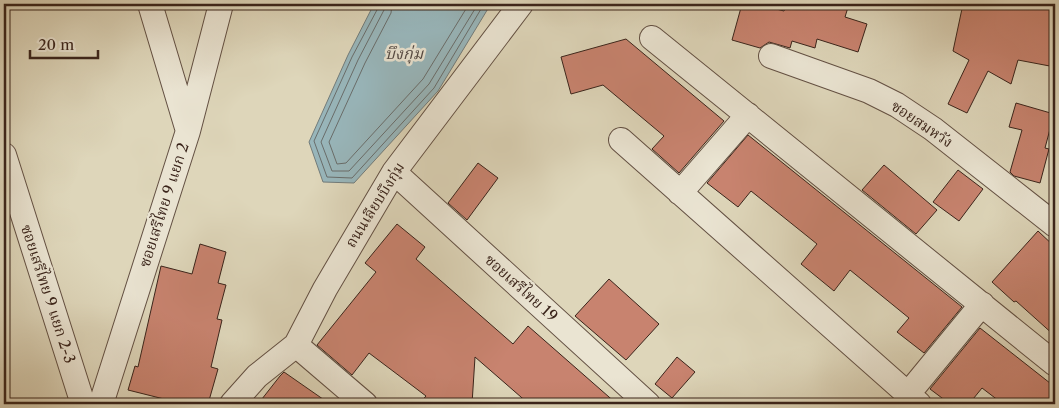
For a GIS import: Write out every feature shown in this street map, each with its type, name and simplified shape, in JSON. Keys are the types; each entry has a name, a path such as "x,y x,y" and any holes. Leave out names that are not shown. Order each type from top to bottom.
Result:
{"street":[{"path":"150,4 188,131"},
{"name":"ซอยเสรีไทย 9 แยก 2","path":"101,404 188,131 221,4"},
{"name":"ถนนเลียบบึงกุ่ม","path":"232,404 257,376 296,345 330,281 394,172 521,4"},
{"path":"652,38 1055,364"},
{"name":"ซอยสมหวัง","path":"771,56 869,91 897,105 933,129 1055,225"},
{"path":"680,194 748,115"},
{"path":"621,140 914,399 982,304"},
{"name":"ซอยเสรีไทย 9 แยก 2-3","path":"4,155 83,404"},
{"name":"ซอยเสรีไทย 19","path":"394,172 648,404"},
{"path":"296,345 365,404"}],"water":[{"name":"บึงกุ่ม","path":"374,4 489,4 489,7 438,91 354,183 323,182 309,142 348,55"}],"building":[{"path":"742,4 757,4 784,11 787,4 849,4 845,17 867,24 858,52 817,39 815,48 792,41 790,48 769,42 760,48 732,40"},
{"path":"963,4 1038,4 1055,6 1055,67 1018,60 1011,84 988,71 967,113 948,104 969,60 953,51"},
{"path":"626,39 724,121 679,173 652,149 664,136 603,85 571,94 561,57"},
{"path":"1016,103 1054,114 1045,148 1049,149 1040,183 1014,176 1010,172 1022,130 1009,127"},
{"path":"748,135 962,307 924,353 897,332 909,318 850,270 834,291 801,264 817,244 751,191 738,207 707,183"},
{"path":"478,163 498,178 467,220 448,203"},
{"path":"884,165 937,210 916,234 862,190"},
{"path":"958,170 983,189 959,221 933,202"},
{"path":"397,224 425,247 416,259 513,344 528,326 617,404 529,404 475,357 472,404 419,404 426,396 369,353 352,375 317,345 376,272 365,263"},
{"path":"1038,231 1055,247 1055,336 992,282"},
{"path":"200,244 226,252 218,283 226,285 217,319 222,320 211,367 218,369 208,404 184,404 128,390 135,366 138,367 161,266 192,274"},
{"path":"609,279 659,324 626,360 575,316"},
{"path":"980,328 1055,387 1055,404 1003,404 982,388 969,404 950,404 930,389"},
{"path":"677,357 695,372 672,398 655,384"},
{"path":"284,372 330,404 258,404"}]}
